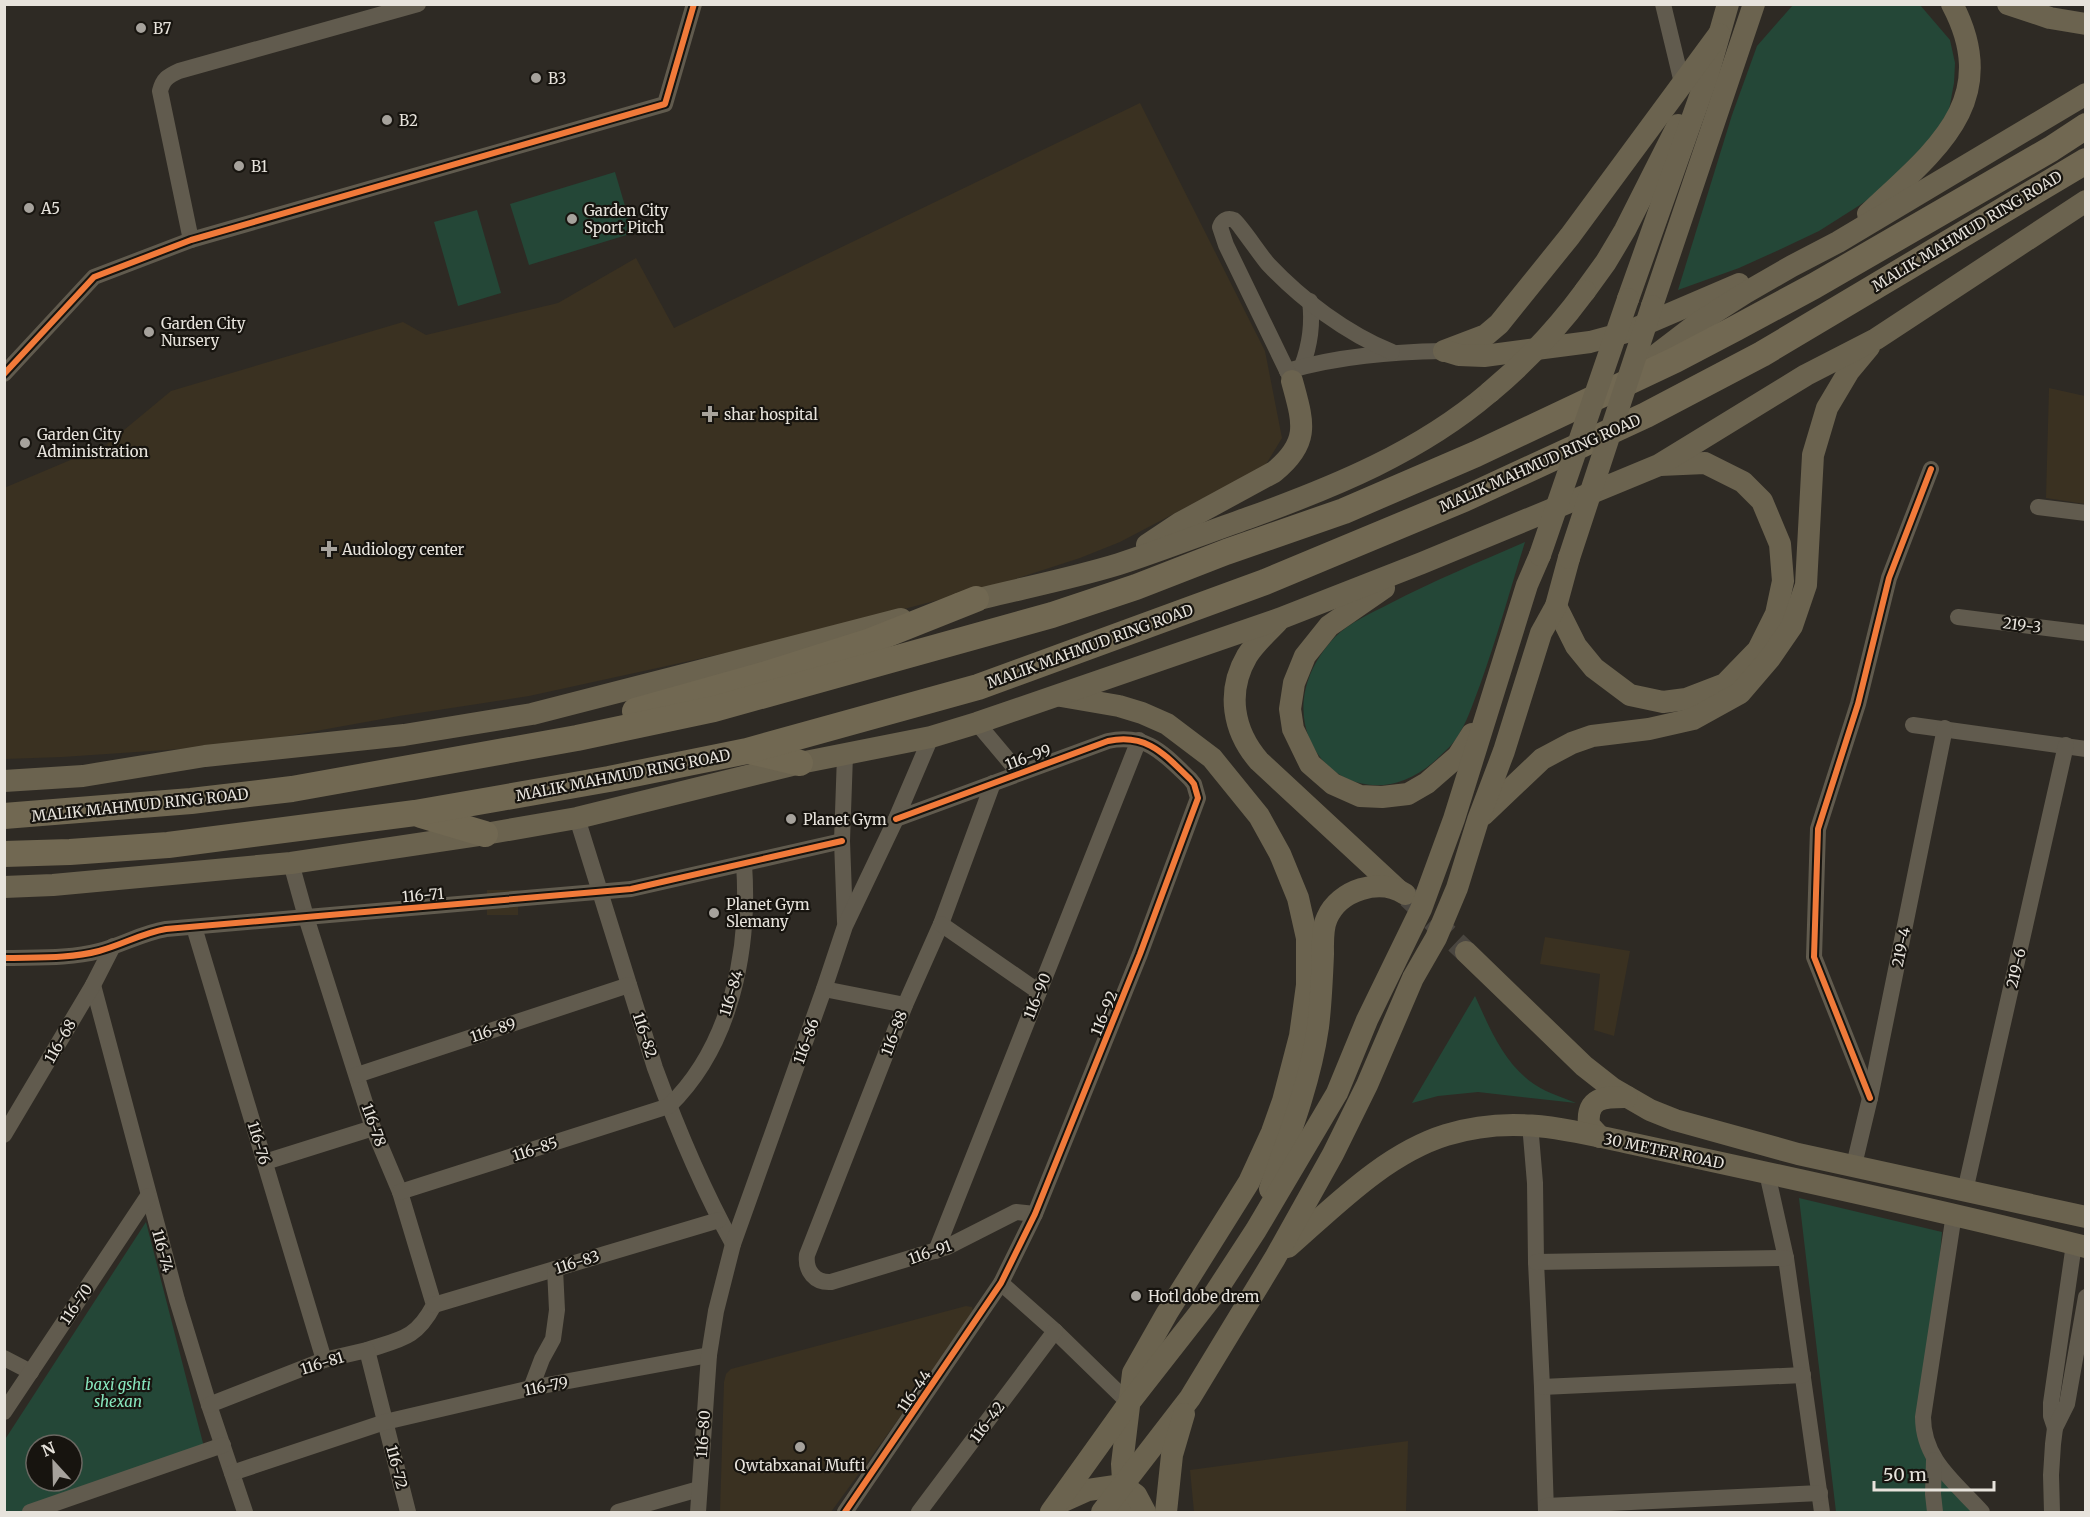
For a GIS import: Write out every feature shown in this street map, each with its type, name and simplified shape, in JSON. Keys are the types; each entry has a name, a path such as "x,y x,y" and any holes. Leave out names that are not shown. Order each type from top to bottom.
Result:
{"highway":[{"name":"MALIK MAHMUD RING ROAD","path":"4,816 191,801 292,789 557,742 714,709 1052,615 1136,587 1226,552 1344,511 1476,454 1612,390 1675,360 1814,286 2051,149 2085,126"},
{"name":"MALIK MAHMUD RING ROAD","path":"4,854 168,845 415,813 609,779 747,750 978,687 1265,582 1464,499 1646,415 1762,354 2085,161"},
{"path":"557,742 632,712 770,673 868,642 976,600"},
{"path":"747,750 800,763"},
{"path":"415,813 485,834"}],"main road":[{"path":"1055,1508 1129,1402 1215,1293 1256,1230 1337,1093 1367,1020 1421,909 1454,819 1527,585 1540,555 1628,299 1691,89 1719,34 1728,4"},
{"path":"1102,1512 1190,1398 1275,1258 1334,1154 1367,1085 1413,978 1436,938 1457,888 1542,633 1556,606 1569,558 1754,4"},
{"path":"1744,37 1769,4"},
{"path":"1838,242 1930,155 1948,133 1957,117 1970,80 1971,62 1969,44 1952,4"},
{"path":"2008,4 2050,18 2085,24"},
{"path":"4,781 83,776 205,756 404,735 532,714 1118,564 1288,504 1345,480 1433,434 1463,415 1513,373 1544,342 1586,291 1625,230 1669,141 1688,110 1691,89"},
{"path":"1444,351 1486,335 1500,324 1576,227 1691,89"},
{"path":"1612,390 1698,323 2085,94"},
{"path":"4,887 53,885 291,862 485,834 577,818 800,763 931,737 977,723 1280,619 1659,465 1806,375 1876,339 2085,201"},
{"path":"1444,351 1459,355 1484,356 1590,342 1627,332 1726,289 1792,266"},
{"path":"1478,820 1542,759 1572,742 1592,736 1649,729 1693,719 1740,693 1770,658 1792,626 1806,585 1813,455 1827,408 1849,371 1876,339"},
{"path":"1118,564 1180,523 1257,482 1287,462 1297,448 1301,431 1294,373"},
{"path":"1556,606 1576,646 1594,668 1630,695 1641,698 1663,702 1686,699 1725,684 1758,650 1776,614 1783,581 1780,544 1762,501 1743,482 1705,463 1659,465"},
{"path":"1422,563 1329,626 1305,656 1294,683 1290,709 1293,729 1310,764 1333,784 1360,796 1382,797 1408,794 1428,783 1458,756 1491,701"},
{"path":"1256,1230 1298,1107 1313,1054 1318,1026 1323,933 1327,918 1337,904 1354,892 1377,886 1401,891 1259,761 1243,739 1235,713 1235,686 1238,673 1248,654 1280,619"},
{"path":"1059,695 1119,706 1142,713 1167,724 1212,758 1259,816 1281,854 1299,898 1307,938 1307,985 1300,1036 1284,1101 1272,1132 1249,1182 1137,1364 1131,1382 1122,1485 1125,1512"},
{"name":"30 METER ROAD","path":"1466,952 1584,1066 1627,1097 1675,1120 1798,1154 2085,1217"},
{"path":"1600,1137 1589,1125 1590,1110 1594,1103 1608,1096 1627,1097"},
{"name":"30 METER ROAD","path":"1275,1258 1365,1181 1397,1159 1444,1135 1504,1124 1530,1124 1600,1137 1954,1214 2080,1246"},
{"path":"1166,1512 1172,1455 1190,1398"},
{"path":"1055,1508 1088,1490 1122,1485 1136,1495 1145,1512"}],"street":[{"path":"191,240 160,91 168,75 418,4"},
{"path":"4,374 94,277 191,240 665,104 694,4"},
{"path":"1663,4 1691,89"},
{"path":"1294,373 1226,245 1220,231 1223,221 1231,219 1238,223 1250,243 1268,264 1310,301 1350,331 1392,352"},
{"path":"1294,373 1310,340 1312,326 1310,301"},
{"path":"1294,373 1346,357 1392,352 1444,351"},
{"path":"1870,1098 1814,957 1818,830 1858,704 1889,578 1931,469"},
{"path":"2038,507 2085,513"},
{"name":"219-3","path":"1958,617 2085,633"},
{"path":"977,723 1019,773"},
{"path":"1913,725 2085,749"},
{"name":"219-4","path":"1854,1165 1870,1098 1945,728"},
{"name":"116-86","path":"709,1355 716,1311 733,1244 845,926 896,819 931,737"},
{"name":"116-99","path":"896,819 1108,741 1139,740"},
{"name":"116-92","path":"1001,1283 1035,1214 1140,954 1196,805 1197,791 1194,784 1158,749 1139,740"},
{"name":"116-90","path":"936,1251 1139,740"},
{"name":"219-6","path":"1965,1191 2066,745"},
{"path":"845,755 842,841 845,926"},
{"name":"116-88","path":"819,1281 807,1268 807,1255 904,1005 941,924 993,783"},
{"name":"116-82","path":"577,818 669,1106 719,1220 733,1244"},
{"name":"116-71","path":"4,958 86,954 153,931 649,886 842,841"},
{"name":"116-78","path":"291,862 306,917 374,1128 400,1192 434,1305"},
{"name":"116-84","path":"669,1106 702,1067 730,1000 743,948 746,916 744,864"},
{"path":"941,924 1039,992"},
{"name":"116-76","path":"194,927 324,1360"},
{"name":"116-68","path":"4,1135 93,985 113,946"},
{"name":"116-74","path":"93,985 177,1300 245,1512"},
{"name":"116-89","path":"357,1075 629,985"},
{"path":"824,989 904,1005"},
{"name":"116-85","path":"400,1192 669,1106"},
{"path":"1530,1124 1535,1183 1546,1509 1820,1493"},
{"path":"265,1162 374,1128"},
{"path":"1767,1173 1786,1258 1822,1512"},
{"name":"116-70","path":"4,1412 148,1196"},
{"name":"116-91","path":"819,1281 831,1282 936,1251 959,1242 1013,1213 1035,1214"},
{"path":"1954,1214 1923,1416 1925,1439 1934,1460 1982,1512"},
{"name":"116-83","path":"434,1305 719,1220"},
{"path":"2054,1511 2050,1475 2055,1428 2051,1416 2051,1403 2080,1246"},
{"path":"1536,1262 1786,1258"},
{"path":"531,1388 542,1359 553,1339 557,1310 555,1269"},
{"path":"1001,1283 1129,1402"},
{"name":"116-44","path":"845,1512 1001,1283"},
{"path":"2055,1428 2064,1413 2068,1396 2085,1297"},
{"path":"385,1422 367,1350 409,1336 425,1321 434,1305"},
{"name":"116-42","path":"919,1512 1055,1331"},
{"name":"116-81","path":"209,1405 324,1360 367,1350"},
{"name":"116-79","path":"232,1473 385,1422 531,1388 709,1355"},
{"name":"116-80","path":"698,1512 709,1355"},
{"path":"4,1358 31,1372"},
{"path":"1542,1387 1803,1375"},
{"path":"2068,1396 2085,1399"},
{"name":"116-72","path":"385,1422 408,1512"},
{"path":"30,1512 223,1445"},
{"path":"1934,1460 1935,1512"},
{"path":"618,1512 699,1489"}],"shaded area":[{"name":"shar hospital","path":"1140,103 1265,351 1282,438 1265,466 1120,542 1080,558 1003,583 790,639 529,696 266,740 211,747 5,759 4,488 106,445 171,391 403,322 426,335 558,303 636,258 674,328"},
{"path":"2049,388 2085,396 2085,504 2046,498"},
{"path":"487,890 518,890 518,915 487,915"},
{"path":"1545,937 1630,951 1614,1036 1594,1030 1600,974 1540,964"},
{"name":"Qwtabxanai Mufti","path":"966,1306 972,1307 974,1315 831,1512 720,1512 724,1382 726,1374 731,1369"},
{"path":"1408,1441 1406,1512 1194,1512 1190,1470"}],"green space":[{"path":"1793,5 1920,5 1950,40 1955,63 1949,110 1934,135 1876,194 1860,205 1819,231 1781,249 1739,268 1678,290 1732,115 1757,46"},
{"name":"Garden City Sport Pitch","path":"615,172 633,233 529,265 510,204"},
{"path":"477,210 501,293 458,306 434,222"},
{"path":"1525,542 1498,632 1470,713 1451,745 1409,778 1377,785 1348,779 1324,762 1309,737 1303,706 1311,672 1335,637 1360,619 1406,596"},
{"path":"1475,996 1502,1050 1521,1073 1546,1091 1576,1103 1478,1092 1438,1096 1412,1103"},
{"path":"1799,1198 1942,1232 1923,1440 1980,1512 1836,1512"},
{"name":"baxi gshti shexan","path":"146,1222 204,1447 84,1491 84,1433 24,1433 24,1493 78,1493 26,1512 5,1512 4,1441"}],"tunnel":[{"path":"1408,897 1466,952"}],"cycle path":[{"path":"4,374 94,277 191,240 665,104 694,4"},
{"path":"1870,1098 1814,957 1818,829 1858,704 1889,578 1931,469"},
{"path":"845,1512 1001,1283 1035,1214 1140,954 1198,798 1194,784 1163,754 1144,743 1122,739 1108,741 896,819"},
{"path":"4,958 88,954 166,929 631,889 842,841"}],"place":[{"name":"B7","path":"141,28"},
{"name":"B3","path":"536,78"},
{"name":"B2","path":"387,120"},
{"name":"B1","path":"239,166"},
{"name":"A5","path":"29,208"},
{"name":"Garden City Sport Pitch","path":"572,219"},
{"name":"Garden City Nursery","path":"149,332"},
{"name":"shar hospital","path":"710,414"},
{"name":"Garden City Administration","path":"25,443"},
{"name":"Audiology center","path":"329,549"},
{"name":"Planet Gym","path":"791,819"},
{"name":"Planet Gym Slemany","path":"714,913"},
{"name":"Hotl dobe drem","path":"1136,1296"},
{"name":"Qwtabxanai Mufti","path":"800,1447"}]}
